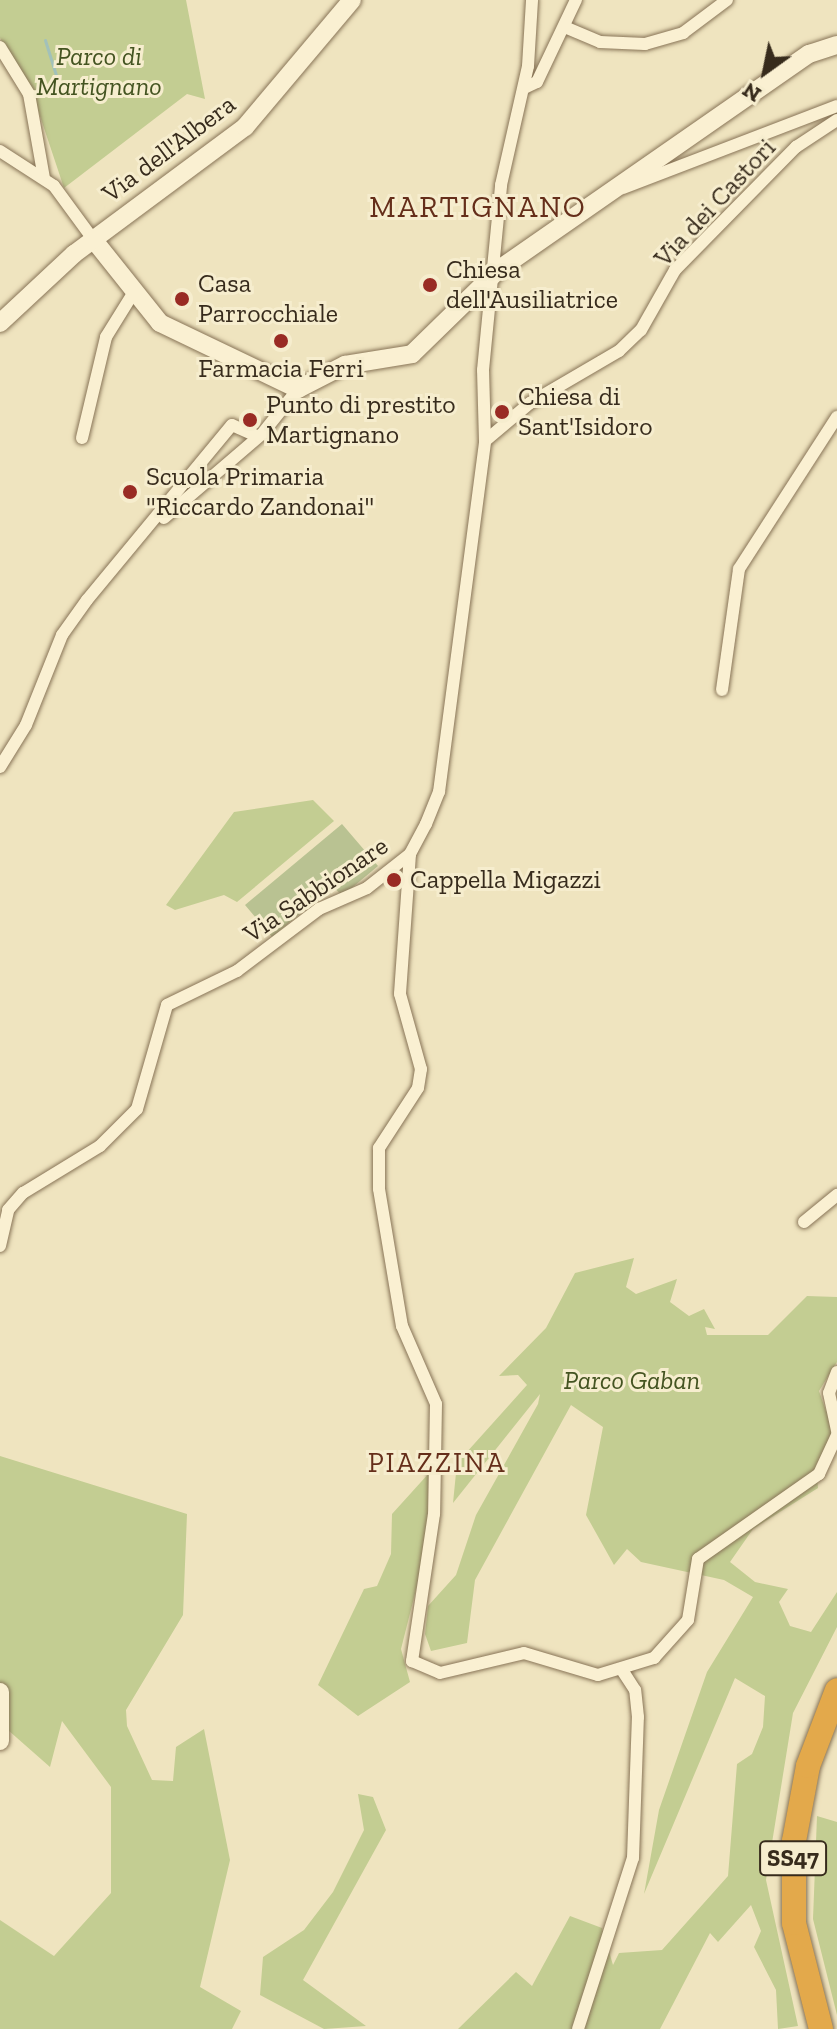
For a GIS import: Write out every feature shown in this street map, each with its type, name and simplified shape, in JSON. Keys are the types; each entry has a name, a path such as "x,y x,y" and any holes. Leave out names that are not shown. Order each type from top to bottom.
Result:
{"highway":[{"name":"SS47","path":"830,2028 794,1923 794,1841 808,1766 837,1690"},
{"name":"SS47","path":"830,2028 814,1962 805,1884 812,1807 837,1724"}],"street":[{"name":"Via dell'Albera","path":"0,323 93,239 245,127 352,0"},
{"name":"Via Sabbionare","path":"0,1246 8,1210 23,1193 100,1146 137,1109 167,1005 237,971 410,854 439,792 485,441 483,370 498,270 501,185 524,88 532,0"},
{"path":"524,88 537,82 567,28 576,0"},
{"path":"567,28 600,42 645,44 683,33 727,0"},
{"path":"161,518 257,436 298,389 345,365 412,354 498,270 623,188 809,54 837,45"},
{"path":"0,47 29,94 44,178"},
{"name":"Via dei Castori","path":"623,188 837,106"},
{"name":"Via dei Castori","path":"485,441 530,403 619,351 641,330 675,270 796,147 837,120"},
{"path":"0,151 44,178 93,239 132,295 160,323 298,389"},
{"path":"82,438 106,337 132,295"},
{"path":"722,690 739,569 837,417"},
{"path":"0,767 85,603 161,518 232,425 257,436"},
{"path":"824,437 837,443"},
{"path":"410,854 400,994 421,1069 418,1088 379,1148 379,1189 402,1326 436,1404 431,1551 412,1661 440,1673 524,1653 598,1675 622,1670 674,1642 688,1620 698,1559 819,1474 837,1434 829,1393 837,1372"},
{"path":"804,1222 837,1195"},
{"path":"578,2029 633,1858 638,1717 635,1690 622,1670"},
{"path":"0,1692 0,1741"}],"green space":[{"name":"Parco di Martignano","path":"0,0 186,0 205,99 187,94 64,188 35,101 0,38"},
{"path":"313,800 334,821 237,902 224,895 175,910 166,905 234,812"},
{"path":"342,824 378,866 342,896 333,886 272,937 245,905"},
{"name":"Parco Gaban","path":"634,1258 626,1287 636,1294 677,1279 670,1302 689,1316 704,1309 715,1329 705,1327 707,1335 768,1335 807,1296 837,1297 837,1362 819,1391 826,1411 837,1411 837,1431 816,1465 818,1488 753,1529 730,1562 755,1582 788,1589 779,1602 790,1626 811,1632 837,1592 837,1627 793,1713 766,1880 798,2026 778,2029 776,1990 754,1947 761,1931 751,1905 718,1942 710,1933 660,2029 458,2029 516,1972 532,1986 570,1916 602,1928 613,1965 619,1953 662,1950 728,1876 737,1764 752,1754 763,1727 765,1696 735,1678 644,1894 659,1810 707,1672 753,1597 724,1580 641,1562 627,1549 614,1565 586,1515 603,1427 571,1405 475,1580 467,1643 431,1651 425,1634 428,1606 456,1575 476,1515 538,1404 540,1394 453,1503 457,1463 527,1385 518,1375 499,1376 546,1328 575,1273"},
{"path":"0,1456 187,1514 183,1615 126,1710 127,1726 152,1780 173,1781 176,1747 204,1729 230,1860 200,1987 241,2011 232,2029 0,2029 0,1920 54,1956 111,1893 111,1787 62,1721 50,1767 0,1723"},
{"path":"430,1472 426,1550 401,1649 410,1682 358,1716 318,1685 364,1589 377,1586 391,1554 392,1514"},
{"path":"358,1794 373,1797 386,1830 303,1980 366,2026 324,2029 260,1995 263,1957 304,1930 333,1892 364,1830"},
{"path":"817,1816 837,1822 837,2015 813,1919"}],"waterway":[{"path":"45,40 60,88"}],"place":[{"name":"Chiesa dell'Ausiliatrice","path":"430,285"},
{"name":"Casa Parrocchiale","path":"182,299"},
{"name":"Farmacia Ferri","path":"281,341"},
{"name":"Chiesa di Sant'Isidoro","path":"502,412"},
{"name":"Punto di prestito Martignano","path":"250,420"},
{"name":"Scuola Primaria \"Riccardo Zandonai\"","path":"130,492"},
{"name":"Cappella Migazzi","path":"394,880"}],"district":[{"name":"MARTIGNANO","path":"478,207"},
{"name":"PIAZZINA","path":"437,1463"}]}
